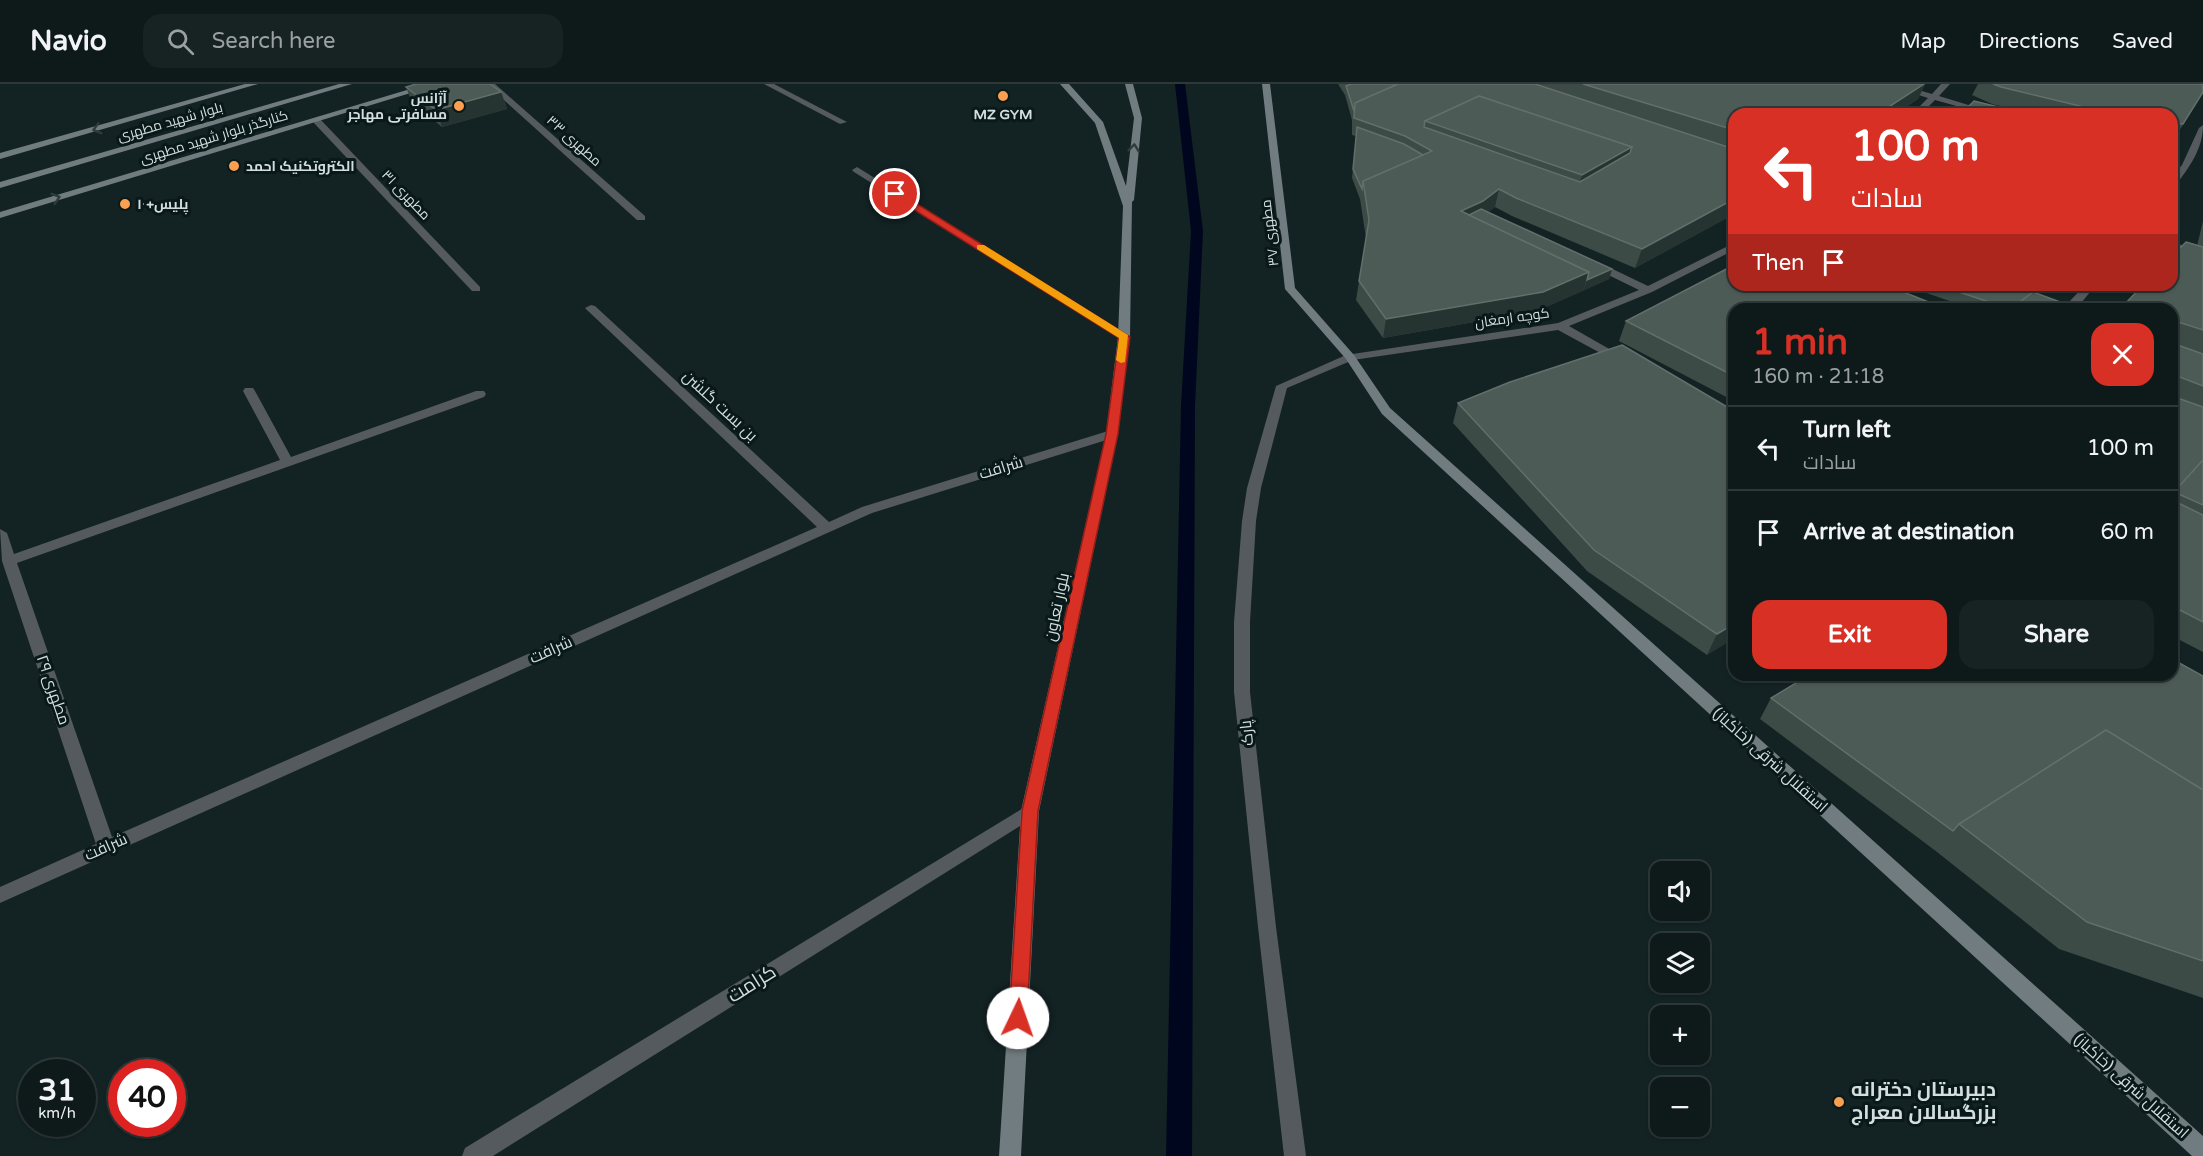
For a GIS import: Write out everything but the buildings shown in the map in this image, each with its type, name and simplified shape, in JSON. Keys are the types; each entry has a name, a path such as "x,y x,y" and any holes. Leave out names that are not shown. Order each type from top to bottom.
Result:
{"street":[{"path":"0,156 254,84"},
{"name":"بلوار شهید مطهری","path":"0,185 348,84"},
{"name":"کنارگذر بلوار شهید مطهری","path":"0,215 435,84"},
{"name":"مطهری ۳۳","path":"490,84 641,218"},
{"path":"768,84 843,122"},
{"name":"بلوار تعاون","path":"1010,1156 1030,811 1112,434 1124,337 1128,206 1100,122 1064,84"},
{"path":"1128,206 1138,118 1129,84"},
{"name":"مطهری ۳۷","path":"1266,84 1290,289 1350,357"},
{"path":"1889,84 1972,108"},
{"path":"1923,108 1946,84"},
{"name":"مطهری ۳۱","path":"317,121 477,289"},
{"path":"2178,176 2186,165 2203,128"},
{"path":"2178,163 2186,165"},
{"path":"857,170 1124,337"},
{"path":"2178,247 2203,256"},
{"name":"کوچه ارمغان","path":"1350,357 1560,326 1648,290 1728,249"},
{"path":"1587,261 1648,290"},
{"path":"2075,303 2085,291"},
{"name":"بن بست گلشن","path":"591,308 827,528"},
{"path":"1560,326 1632,366"},
{"name":"استقلال شرقی (خاکباز)","path":"1350,357 1386,411 2203,1151"},
{"name":"پارک","path":"1295,1156 1267,927 1242,692 1242,622 1254,488 1282,386 1350,357"},
{"path":"249,391 287,462"},
{"path":"9,561 480,394"},
{"name":"شرافت","path":"0,894 867,510 1112,434"},
{"name":"مطهری ۲۹","path":"0,533 106,848"},
{"name":"کرامت","path":"473,1156 1030,811"}],"waterway":[{"path":"1179,1156 1188,406 1197,231 1180,84"}],"slow traffic":[{"path":"980,247 1124,337 1121,360"}],"place":[{"name":"MZ GYM","path":"1003,96"},
{"name":"آژانس مسافرتی مهاجر","path":"459,106"},
{"name":"الکتروتکنیک احمد","path":"234,166"},
{"name":"پلیس+۱۰","path":"125,204"},
{"name":"دبیرستان دخترانه بزرگسالان معراج","path":"1839,1102"}],"route":[{"path":"895,194 1124,337 1112,434 1030,811 1018,1018"}]}
